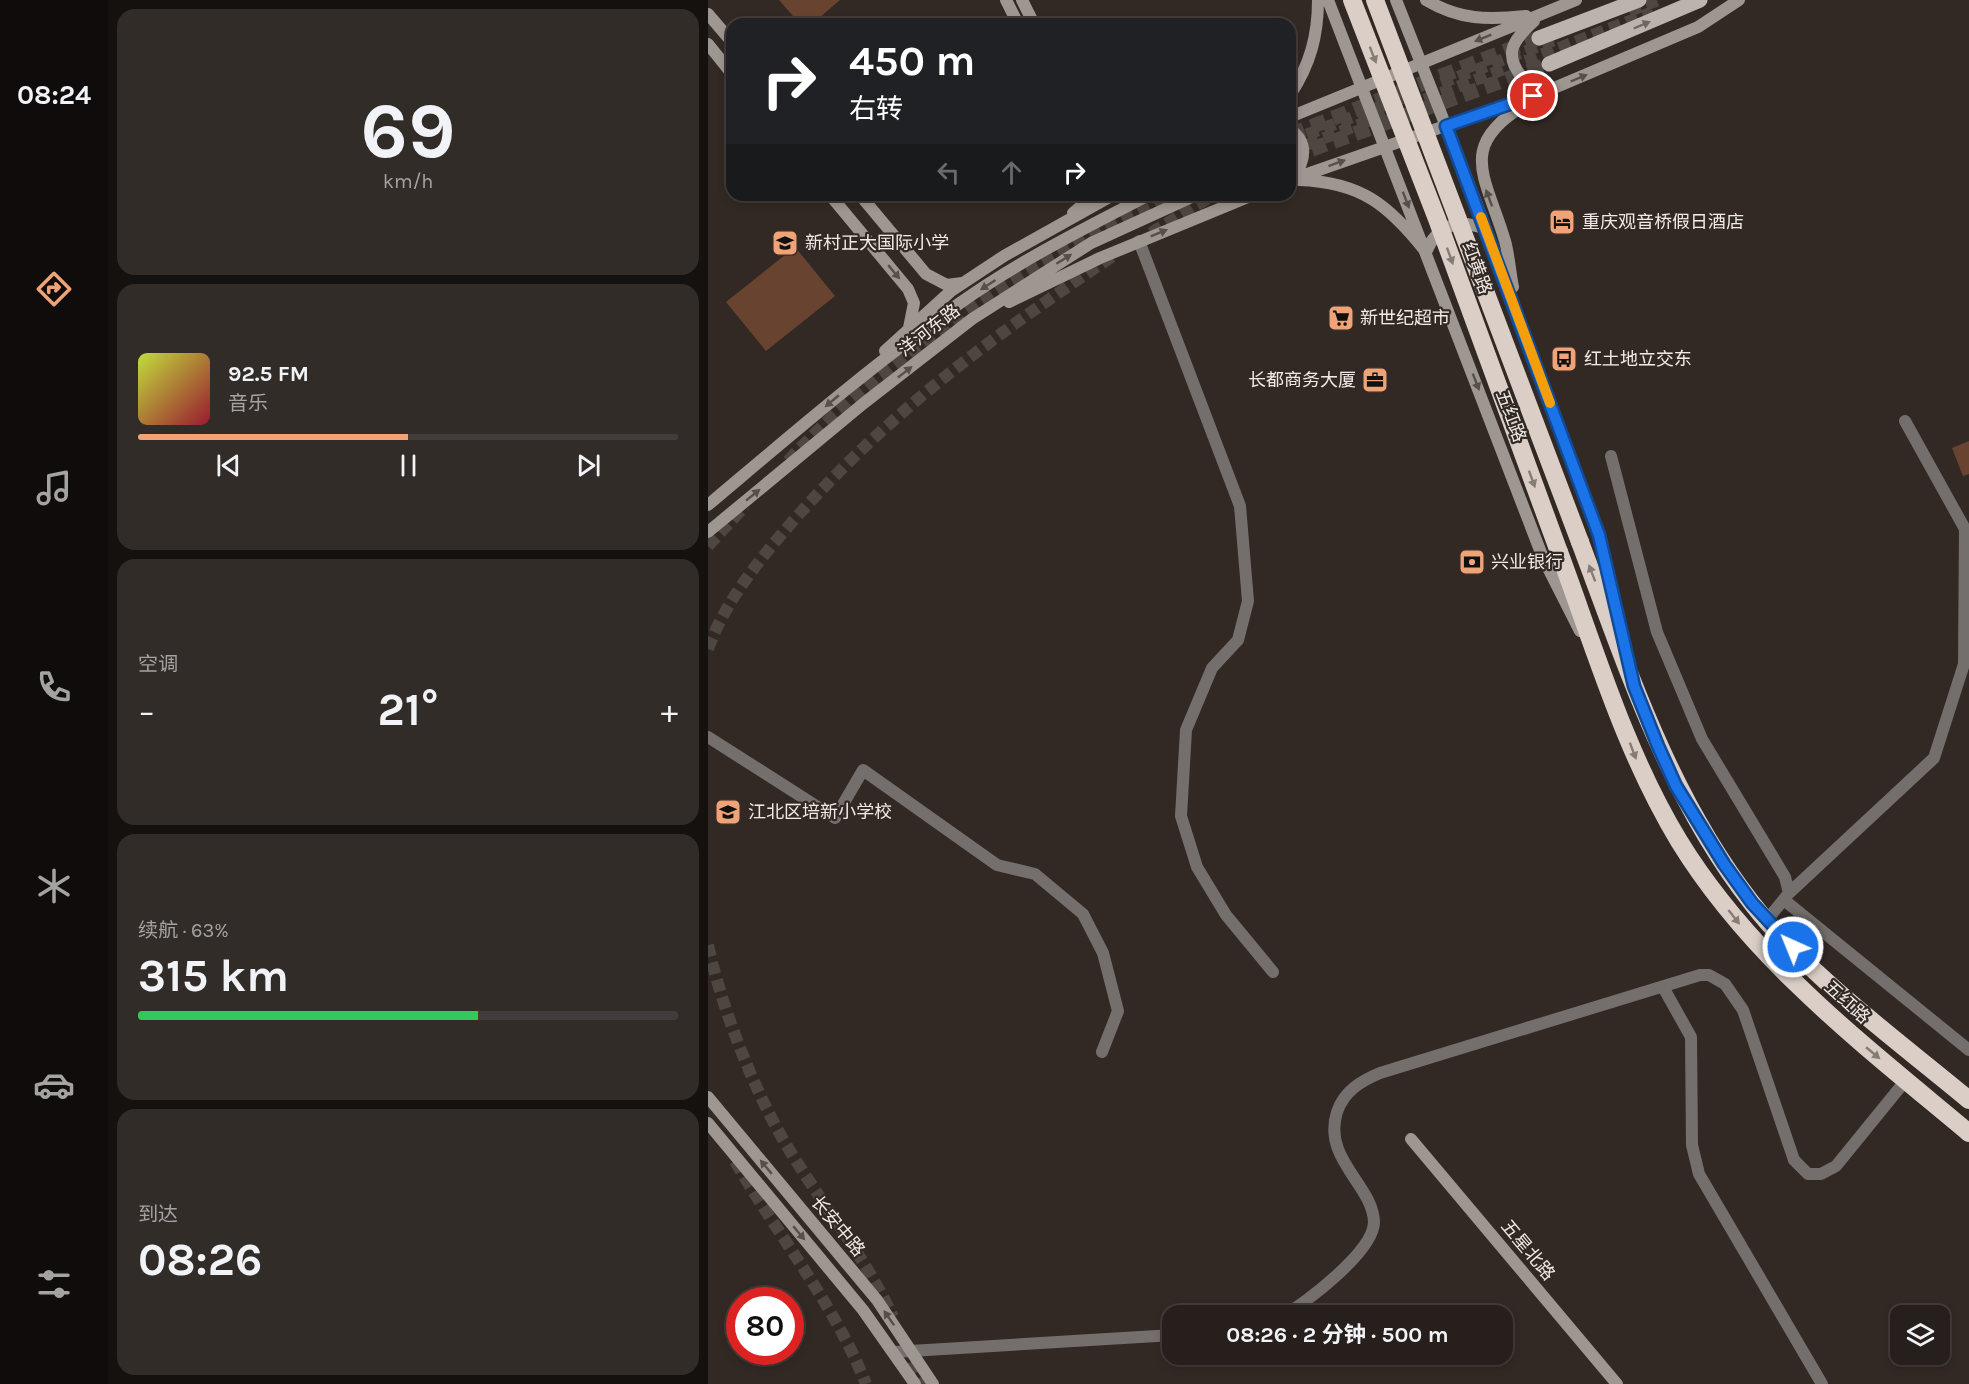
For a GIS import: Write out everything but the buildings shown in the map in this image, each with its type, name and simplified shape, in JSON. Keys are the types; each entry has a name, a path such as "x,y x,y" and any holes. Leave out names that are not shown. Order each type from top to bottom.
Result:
{"highway":[{"name":"红黄路","path":"1352,0 1437,219 1559,552"},
{"name":"红黄路","path":"1375,0 1580,542"},
{"name":"五红路","path":"1580,542 1658,746 1696,821 1724,864 1767,920 1848,999 1969,1100"},
{"name":"五红路","path":"1559,552 1636,759 1680,842 1735,919 1800,988 1969,1133"}],"main road":[{"path":"1006,0 1015,18"},
{"path":"1022,0 1031,18"},
{"path":"1296,85 1308,64 1315,43 1318,0"},
{"name":"五红路","path":"1328,0 1544,558 1612,696"},
{"name":"五红路","path":"1396,0 1446,126 1599,535 1634,686"},
{"path":"1426,0 1447,13 1471,18 1494,19 1542,14"},
{"path":"1296,115 1576,0"},
{"path":"1539,38 1639,0"},
{"path":"1550,64 1700,0"},
{"path":"1296,178 1385,145 1554,88 1698,27 1739,0"},
{"path":"708,14 726,35"},
{"path":"1542,14 1517,36 1512,46 1513,62 1526,81 1535,86 1554,88"},
{"path":"708,44 726,66"},
{"path":"1517,316 1505,242 1483,182 1481,163 1483,149 1491,133 1504,119 1554,88"},
{"path":"1296,136 1302,143 1304,156 1302,166 1296,174"},
{"path":"1296,180 1328,181 1369,196 1402,222 1426,252 1431,240 1449,225 1472,223 1485,230"},
{"path":"835,201 908,289 914,303 909,328"},
{"path":"865,201 926,274 947,285 963,283"},
{"path":"1063,222 1080,207 1082,201"},
{"path":"849,386 909,328 963,283 1102,201"},
{"name":"洋河东路","path":"708,505 849,386 960,303 1014,268 1138,201"},
{"name":"洋河东路","path":"708,532 864,403 972,319 1091,243 1183,201"},
{"path":"972,319 1139,241 1239,201"},
{"name":"长安中路","path":"708,1097 877,1300 933,1384"},
{"name":"长安中路","path":"708,1123 863,1310 915,1384"},
{"name":"五星北路","path":"1411,1139 1617,1384"}],"street":[{"path":"1139,241 1240,506 1248,601 1238,640 1212,668 1186,730 1181,816 1197,867 1226,915 1273,972"},
{"path":"1767,920 1787,896 1934,758 1964,664 1965,529 1905,421"},
{"path":"1611,456 1657,632 1702,739 1785,877 1787,896 1969,1050"},
{"path":"708,737 835,818 863,770 997,865 1035,874 1083,914 1104,952 1118,1011 1101,1052"},
{"path":"1297,1305 1356,1258 1371,1235 1374,1222 1369,1207 1337,1148 1334,1133 1338,1108 1353,1087 1380,1073 1709,975 1718,979 1732,992 1743,1010 1794,1160 1808,1174 1821,1174 1836,1166 1906,1080"},
{"path":"1663,987 1691,1037 1692,1145 1699,1174 1822,1384"},
{"path":"894,1352 1162,1336"}],"shaded area":[{"path":"779,0 840,0 819,18 795,18"},
{"path":"795,247 835,296 766,351 726,302"},
{"path":"1969,441 1969,474 1963,476 1952,448"}],"tunnel":[{"path":"1629,11 1659,0"},
{"path":"1296,149 1653,12"},
{"path":"1296,133 1539,38"},
{"path":"1296,139 1557,39"},
{"path":"1296,155 1549,64"},
{"path":"788,461 874,380 969,310 1019,278 1163,201"},
{"path":"1151,233 1203,201"},
{"path":"708,649 724,614 756,566 793,521 867,445 905,410 984,346 1113,256"},
{"path":"708,546 745,506"},
{"path":"708,945 729,1017 747,1066 769,1113 794,1157 868,1270 893,1317"},
{"path":"735,1161 822,1298 853,1354 866,1384"},
{"path":"913,1361 924,1384"}],"slow traffic":[{"path":"1481,217 1550,403"}],"place":[{"name":"重庆观音桥假日酒店","path":"1562,222"},
{"name":"新村正大国际小学","path":"785,243"},
{"name":"新世纪超市","path":"1341,318"},
{"name":"红土地立交东","path":"1564,359"},
{"name":"长都商务大厦","path":"1375,380"},
{"name":"兴业银行","path":"1472,562"},
{"name":"江北区培新小学校","path":"728,812"}],"route":[{"path":"1533,96 1446,126 1599,535 1634,686 1658,746 1676,786 1724,864 1752,903 1793,947"}]}
